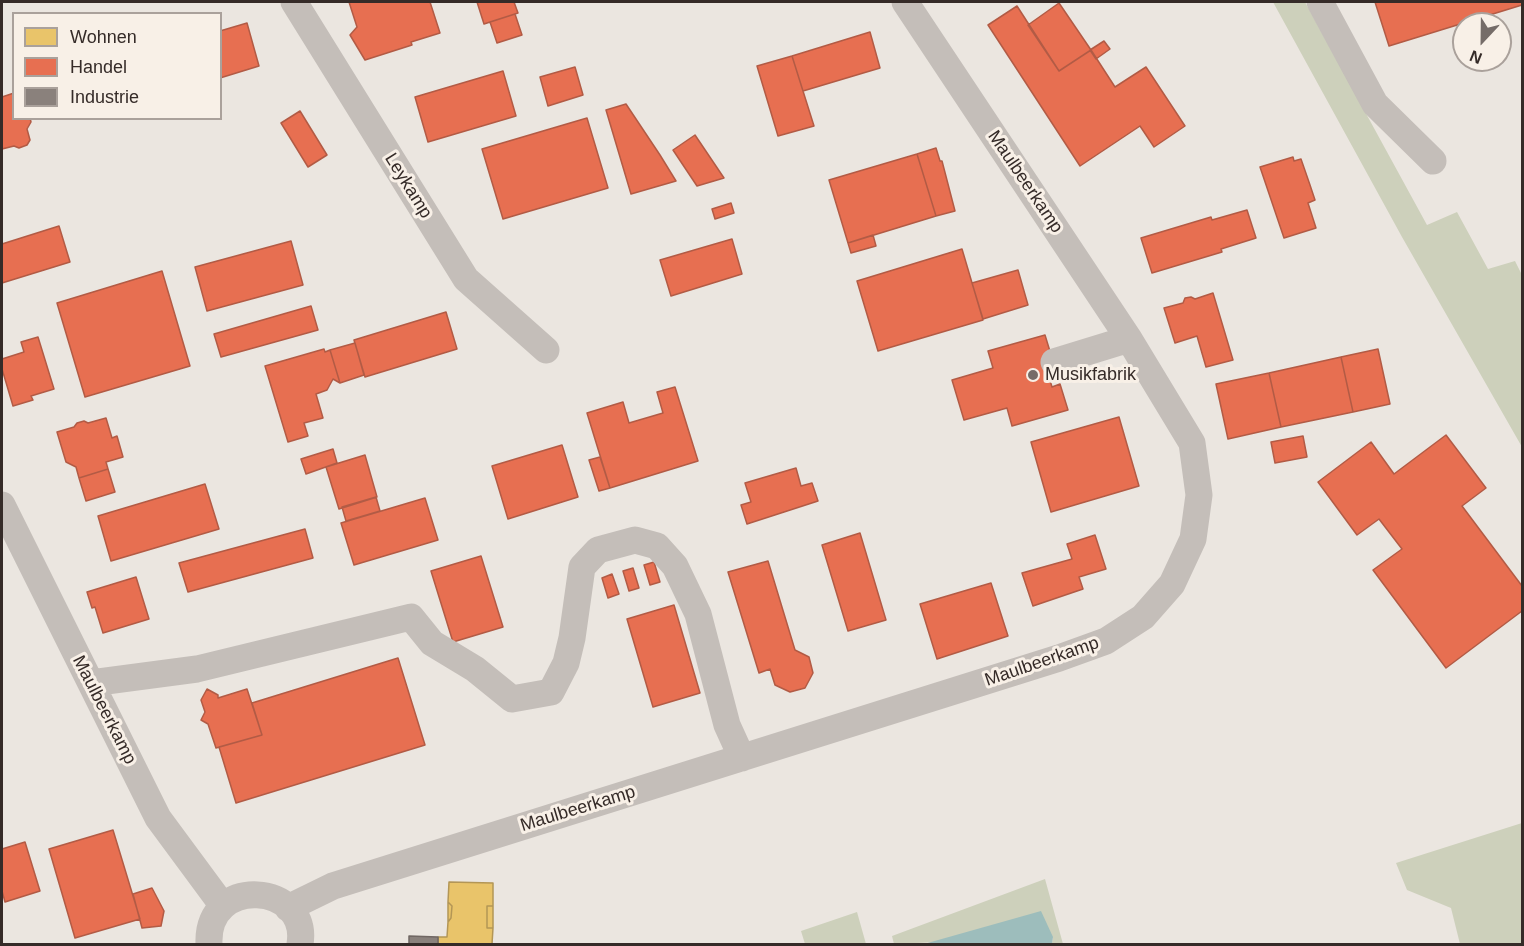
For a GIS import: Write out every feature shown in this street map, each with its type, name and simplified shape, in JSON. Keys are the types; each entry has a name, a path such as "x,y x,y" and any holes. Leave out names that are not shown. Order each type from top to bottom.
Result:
{"street":[{"name":"Leykamp","path":"294,2 466,279 546,350"},
{"name":"Maulbeerkamp","path":"288,908 333,886 1059,658 1106,641 1143,617 1172,584 1193,539 1199,495 1192,443 1129,339 905,2"},
{"path":"1320,2 1375,104 1432,161"},
{"path":"1054,362 1129,339"},
{"name":"Maulbeerkamp","path":"2,505 158,818 223,906"},
{"path":"91,683 197,669 411,617 432,643 475,669 512,699 551,692 566,663 572,638 582,567 598,550 635,540 657,546 675,566 698,614 727,725 742,758"},
{"path":"205,944 214,917 223,906 238,897 256,893 274,897 288,908 298,922 300,945"}],"green space":[{"path":"1273,2 1305,2 1427,225 1457,212 1488,269 1515,261 1522,275 1522,447 1402,237"},
{"path":"1522,823 1522,944 1460,944 1451,908 1407,890 1396,863"},
{"path":"1045,879 1063,944 1052,944 1053,937 894,944 892,936"},
{"path":"857,912 866,944 805,944 801,931"}],"water":[{"path":"1041,911 1053,937 1052,944 924,944"}],"building: Wohnen":[{"path":"449,882 493,883 493,906 487,906 487,928 493,928 492,944 438,944 438,937 447,937 448,922 451,918 452,906 448,902"},
{"path":"448,902 452,906 451,918 448,922"},
{"path":"487,906 493,906 493,928 487,928"}],"building: Handel":[{"path":"349,2 430,2 440,33 411,42 412,45 365,60 350,35 357,27"},
{"path":"477,2 514,2 518,13 484,24"},
{"path":"1375,2 1522,2 1522,5 1499,12 1452,12 1452,27 1389,46"},
{"path":"1059,3 1091,50 1059,71 1028,25"},
{"path":"1017,6 1059,71 1091,50 1115,87 1146,67 1185,126 1154,147 1140,126 1080,166 988,25"},
{"path":"515,14 522,35 497,43 490,22"},
{"path":"247,23 259,66 222,77 222,30"},
{"path":"870,32 880,68 803,91 792,56"},
{"path":"1104,41 1110,49 1096,59 1090,50"},
{"path":"792,56 814,126 778,136 757,66"},
{"path":"575,67 583,95 548,106 540,77"},
{"path":"503,71 516,116 428,142 415,97"},
{"path":"12,94 12,120 30,120 27,129 30,140 27,145 2,149 2,97"},
{"path":"626,104 676,181 631,194 606,110"},
{"path":"300,111 327,155 308,167 281,123"},
{"path":"587,118 608,188 503,219 482,149"},
{"path":"695,135 724,178 697,186 673,150"},
{"path":"936,148 940,161 942,161 955,211 936,216 917,154"},
{"path":"917,154 936,216 848,243 829,180"},
{"path":"1293,157 1294,161 1301,159 1315,200 1308,203 1316,228 1284,238 1260,167"},
{"path":"731,203 734,213 715,219 712,209"},
{"path":"1247,210 1256,238 1221,249 1222,252 1152,273 1141,238 1211,217 1212,220"},
{"path":"59,226 70,262 2,283 2,244"},
{"path":"873,235 876,246 851,253 848,243"},
{"path":"732,239 742,274 671,296 660,260"},
{"path":"291,241 303,285 207,311 195,267"},
{"path":"962,249 983,320 878,351 857,281"},
{"path":"1018,270 1028,305 983,319 972,283"},
{"path":"162,271 190,366 85,397 57,303"},
{"path":"1213,293 1233,360 1206,367 1197,336 1175,343 1164,308 1183,303 1185,298 1195,299"},
{"path":"311,306 318,330 221,357 214,334"},
{"path":"446,312 457,349 365,377 354,340"},
{"path":"1045,335 1052,358 1044,360 1052,387 1060,384 1068,410 1012,426 1007,408 964,420 952,380 993,368 988,351"},
{"path":"38,337 54,389 31,396 33,400 13,406 2,369 2,359 24,352 21,342"},
{"path":"355,343 364,375 340,383 330,350"},
{"path":"324,349 325,352 330,350 340,383 333,379 327,390 316,394 323,418 304,423 308,436 288,442 265,366"},
{"path":"1378,349 1390,404 1353,412 1341,357"},
{"path":"1341,357 1353,412 1281,427 1269,373"},
{"path":"1269,373 1281,427 1228,439 1216,384"},
{"path":"675,387 698,461 610,488 587,413 623,402 629,423 663,413 657,392"},
{"path":"1119,417 1139,486 1051,512 1031,442"},
{"path":"106,418 112,438 117,436 123,457 106,462 108,469 79,478 76,467 66,462 57,432 84,421 88,423"},
{"path":"1446,435 1486,488 1462,506 1522,586 1522,611 1446,668 1373,570 1402,549 1379,519 1357,535 1318,482 1371,442 1394,474"},
{"path":"1303,436 1307,457 1275,463 1271,442"},
{"path":"562,445 578,497 508,519 492,466"},
{"path":"333,449 337,463 306,474 301,459"},
{"path":"365,455 377,497 339,509 326,467"},
{"path":"600,457 610,488 599,491 589,460"},
{"path":"796,468 801,486 812,483 818,501 747,524 741,505 751,502 745,483"},
{"path":"108,469 115,492 86,501 79,478"},
{"path":"205,484 219,529 111,561 98,516"},
{"path":"376,497 380,511 346,521 342,507"},
{"path":"425,498 438,540 354,565 341,523"},
{"path":"305,529 313,558 188,592 179,563"},
{"path":"860,533 886,620 848,631 822,545"},
{"path":"1095,535 1106,569 1079,577 1083,589 1033,606 1022,573 1072,559 1067,544"},
{"path":"481,556 503,627 453,642 431,571"},
{"path":"768,561 795,650 809,657 813,673 805,688 790,692 775,685 770,669 759,673 728,572"},
{"path":"654,562 660,582 650,585 644,565"},
{"path":"633,568 639,588 629,591 623,571"},
{"path":"612,574 619,594 608,598 602,578"},
{"path":"136,577 149,619 103,633 95,607 92,608 87,592"},
{"path":"991,583 1008,636 937,659 920,604"},
{"path":"674,605 700,693 653,707 627,619"},
{"path":"398,658 425,745 236,803 219,747 262,735 252,703"},
{"path":"207,689 218,695 218,698 247,689 262,735 216,748 208,724 201,720 205,712 201,700"},
{"path":"113,830 140,919 75,938 49,849"},
{"path":"25,842 40,891 5,902 2,891 2,849"},
{"path":"152,888 164,911 161,926 142,928 133,894"}],"building: Industrie":[{"path":"409,936 438,937 438,944 409,944"}],"place":[{"name":"Musikfabrik","path":"1033,375"}]}
